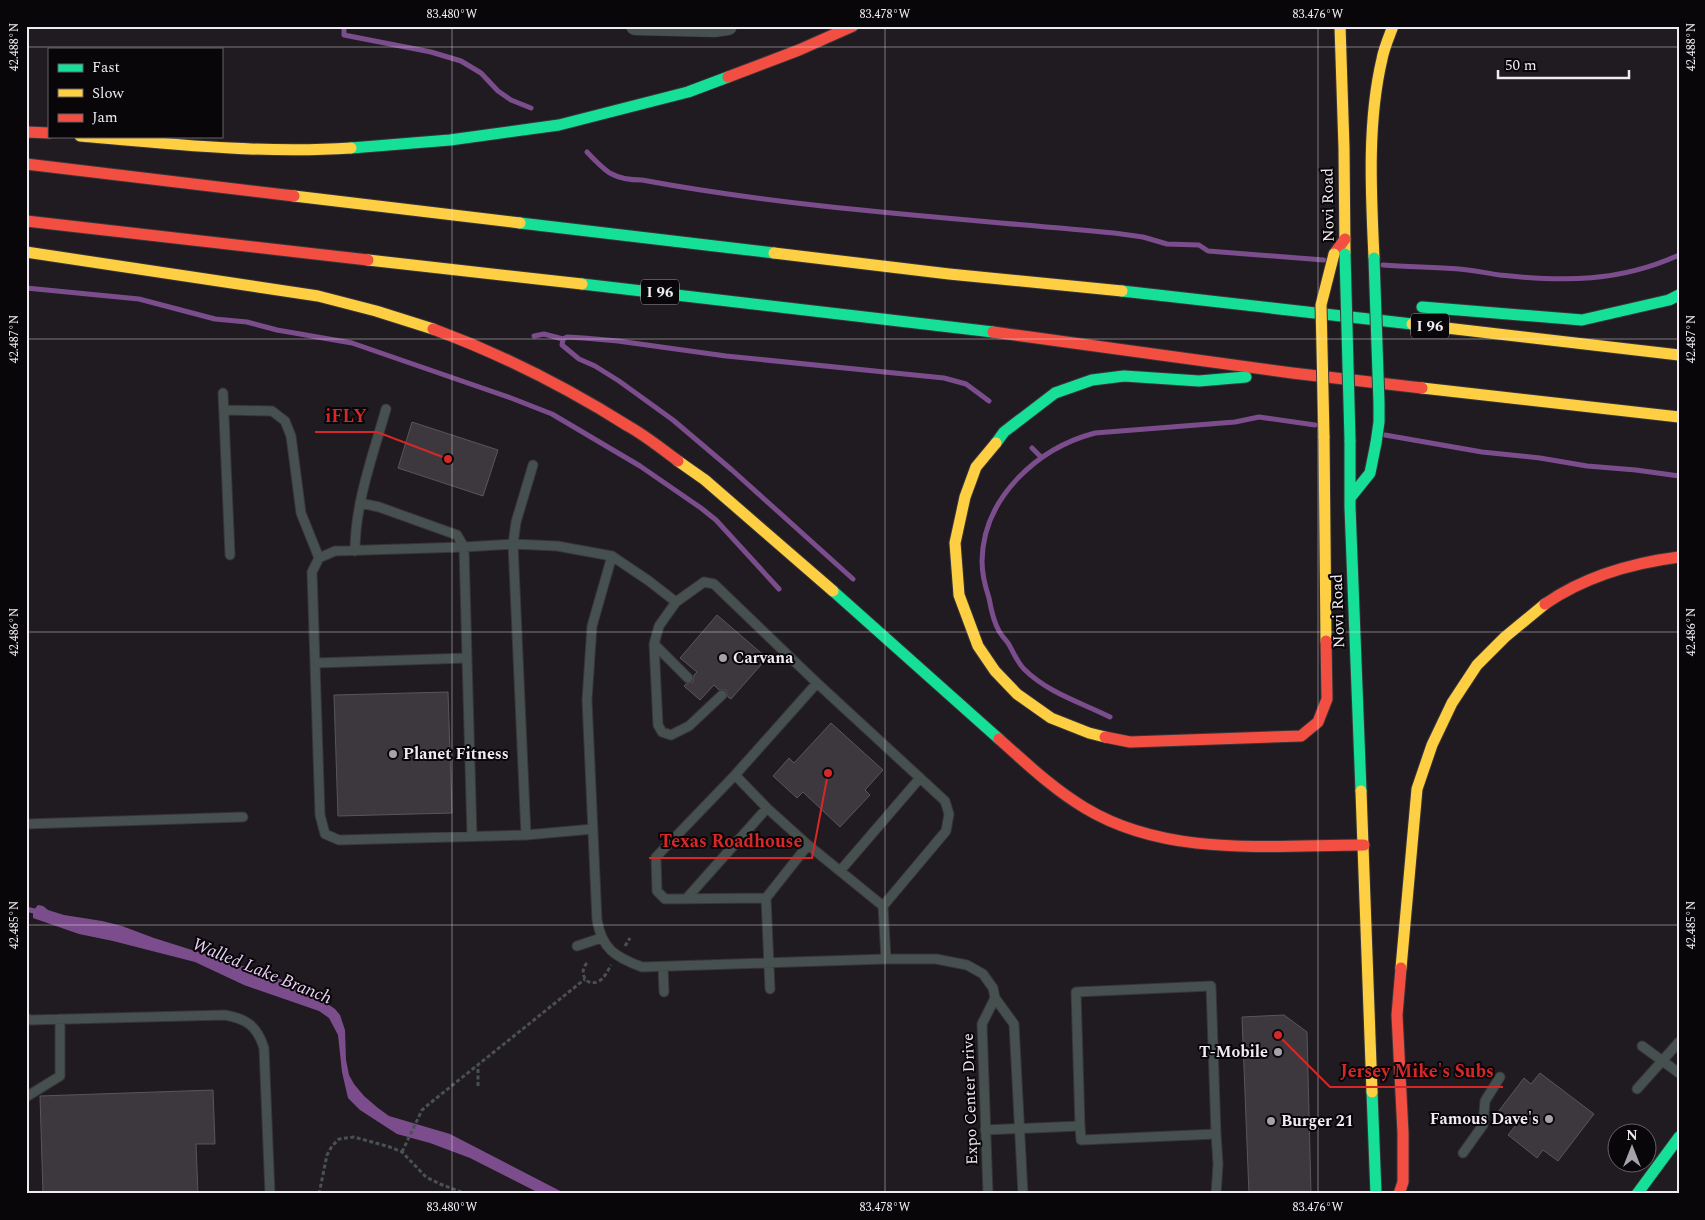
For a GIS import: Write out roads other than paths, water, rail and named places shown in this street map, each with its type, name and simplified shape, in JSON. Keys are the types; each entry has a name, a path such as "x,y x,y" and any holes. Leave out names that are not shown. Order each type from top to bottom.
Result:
{"main road":[{"path":"103,138 216,148 331,149 450,140 559,125 688,92 799,50 853,26"},
{"name":"Novi Road","path":"1340,26 1345,239 1339,254 1350,440 1350,498 1376,1194"},
{"path":"1350,498 1370,473 1379,422 1372,207 1372,123 1382,61 1393,26"},
{"path":"26,132 48,134"},
{"name":"I 96","path":"26,164 949,274 1182,297 1679,355"},
{"name":"I 96","path":"26,221 952,326 1292,373 1679,417"},
{"path":"26,252 318,296 434,329 509,360 548,379 630,426 705,480 762,528 1031,767 1065,795 1087,809 1147,835 1174,842 1207,846 1364,845"},
{"path":"1292,373 1199,381 1124,376 1092,380 1055,393 1004,432 976,467 965,497 955,543 958,595 978,646 995,671 1017,694 1051,718 1089,733 1130,742 1301,736 1318,722 1327,699 1321,305 1339,254"},
{"path":"1182,297 1225,290"},
{"path":"1414,306 1582,320 1669,300 1679,295"},
{"path":"1314,298 1384,304"},
{"path":"1399,1194 1403,1182 1399,995 1417,790 1439,727 1470,674 1524,620 1552,600 1586,582 1623,568 1666,558 1679,557"},
{"path":"1637,1194 1679,1137"}],"street":[{"path":"635,26 714,28 728,26"}],"lane":[{"path":"224,393 230,555"},
{"path":"354,552 360,503 386,409"},
{"path":"224,410 272,411 286,421 291,436 301,513 319,558"},
{"path":"526,834 513,544 516,522 533,465"},
{"path":"360,503 379,507 457,535 464,547 472,836"},
{"path":"593,829 526,834 339,840 325,834 320,815 312,572 319,558 335,552 513,544 557,546 612,556 676,602"},
{"path":"612,556 592,626 587,700 596,920 601,938 609,950 622,960 642,967 886,959 936,960 967,965 983,974 993,988 995,998 1014,1024 1023,1194"},
{"path":"722,695 689,726 671,735 662,732 658,725 654,644 658,626 676,602 704,582 714,584 945,802 949,814 946,831 883,906 886,959"},
{"path":"654,644 688,678"},
{"path":"316,663 467,658"},
{"path":"766,898 665,900 657,891 656,857 735,775 817,683"},
{"path":"735,775 767,808 808,845 883,906"},
{"path":"840,871 920,778"},
{"path":"686,900 767,808"},
{"path":"26,824 242,817"},
{"path":"770,989 766,898 808,845"},
{"path":"577,946 601,938"},
{"path":"664,967 664,992"},
{"path":"1216,1134 1080,1140 1076,992 1211,986 1218,1164 1216,1194"},
{"name":"Expo Center Drive","path":"988,1194 982,1024 995,998"},
{"path":"26,1018 30,1020 225,1015 239,1018 251,1024 260,1035 264,1048 270,1194"},
{"path":"26,1097 60,1076 60,1019"},
{"path":"1637,1090 1679,1042"},
{"path":"1642,1046 1679,1072"},
{"path":"1463,1153 1483,1126 1485,1101 1500,1077"},
{"path":"985,1130 1080,1126"}],"waterway":[{"path":"344,29 344,35 431,52 461,61 481,73 498,91 511,100 531,108"},
{"path":"587,152 611,174 632,180 819,206 1114,233 1143,237 1167,244 1199,245 1208,251 1324,260"},
{"path":"1383,265 1459,269 1500,275 1569,279 1613,275 1657,264 1679,255"},
{"path":"26,288 139,299 215,319 247,322 277,330 352,343 552,414 640,466 701,508 716,520 779,589"},
{"path":"534,336 544,334 563,339 567,337 618,341 726,356 944,378 966,384 989,401"},
{"path":"563,339 562,345 579,359 595,366 619,381 673,420 732,470 853,579"},
{"path":"1110,717 1043,685 1019,663 997,627 992,615 982,561 985,538 992,516 1003,496 1034,463 1053,450 1095,433 1235,422 1259,417 1315,425"},
{"path":"1385,435 1482,452 1679,476"},
{"path":"1032,448 1041,457"},
{"name":"Walled Lake Branch","path":"26,909 38,912"}],"place":[{"name":"iFLY","path":"448,459"},
{"name":"Carvana","path":"723,658"},
{"name":"Planet Fitness","path":"393,754"},
{"name":"Texas Roadhouse","path":"828,773"},
{"name":"Jersey Mike's Subs","path":"1278,1035"},
{"name":"T-Mobile","path":"1278,1052"},
{"name":"Famous Dave's","path":"1549,1119"},
{"name":"Burger 21","path":"1271,1121"}]}
